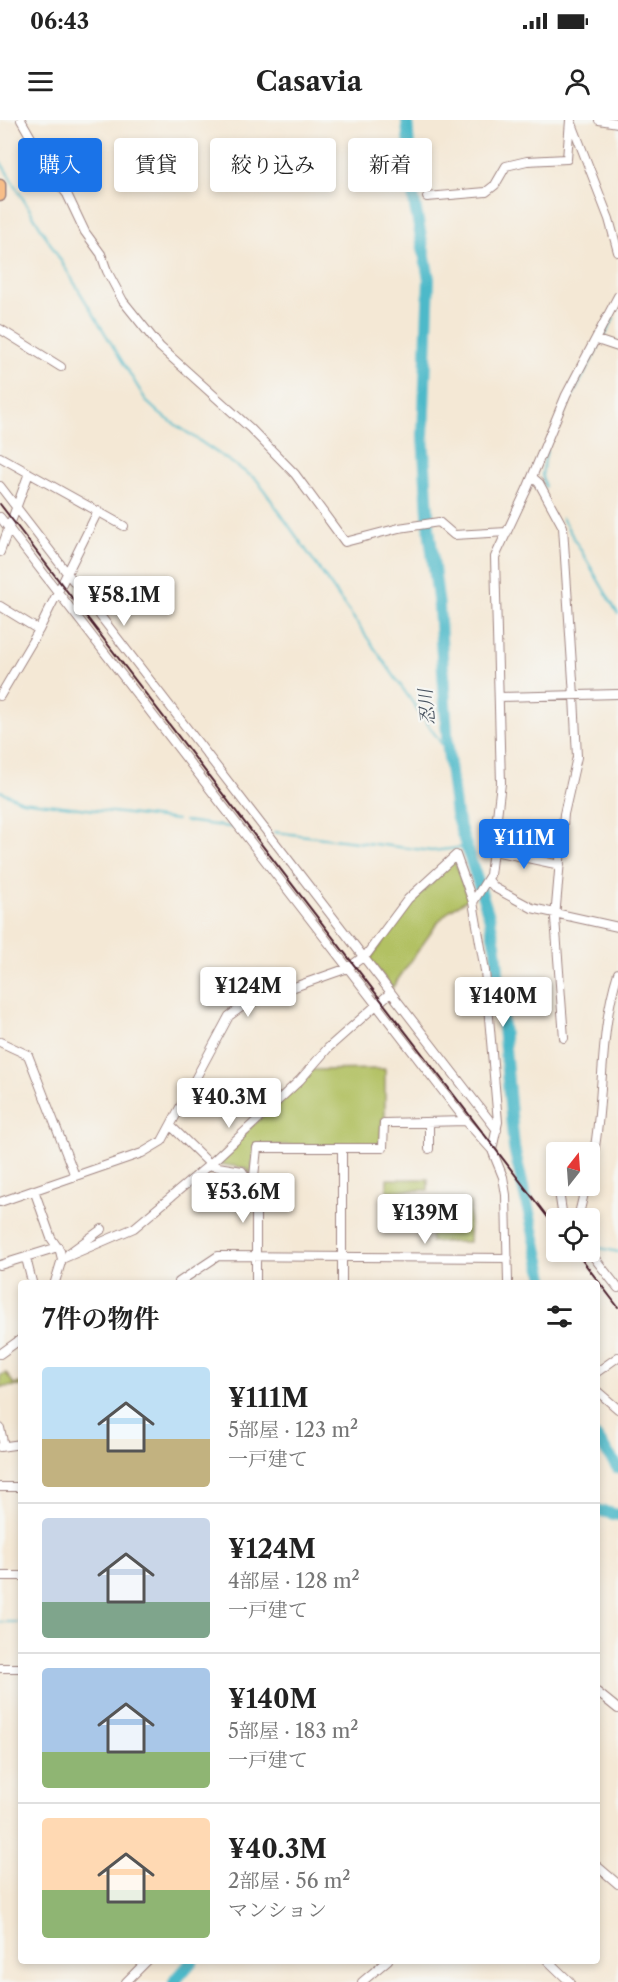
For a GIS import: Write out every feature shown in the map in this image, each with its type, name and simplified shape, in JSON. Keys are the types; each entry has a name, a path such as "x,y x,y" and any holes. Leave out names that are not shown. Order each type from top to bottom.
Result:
{"main road":[{"path":"0,185 0,196"}],"street":[{"path":"21,120 54,178 67,194 85,232 101,254 123,301 160,347 250,428 295,474 345,542 359,536 439,522 454,535 507,532"},
{"path":"428,197 486,192 495,185 506,166 527,161 567,159 570,120"},
{"path":"570,120 618,246"},
{"path":"599,120 618,123"},
{"path":"614,233 618,224"},
{"path":"474,901 488,880 494,851 501,783 495,557 566,395 597,340 618,296"},
{"path":"0,329 61,367"},
{"path":"597,340 618,347"},
{"path":"0,457 124,526"},
{"path":"0,552 29,472"},
{"path":"532,477 539,483 563,527 574,696 577,757 565,806 555,912 564,1038"},
{"path":"0,486 497,1130"},
{"path":"0,696 39,630 98,511"},
{"path":"0,517 466,1121 492,1150 503,1177 506,1195 508,1280"},
{"path":"0,606 39,630"},
{"path":"499,697 618,694"},
{"path":"494,851 560,865"},
{"path":"0,1202 142,1153 162,1141 172,1127 229,1016 246,1004 348,968 363,958 408,899 456,855 474,901 485,971 497,1130 492,1150"},
{"path":"488,880 495,888 528,907 618,927"},
{"path":"596,1142 606,1012 618,973"},
{"path":"62,1258 134,1228 209,1165 300,1080 328,1048 390,993"},
{"path":"0,1042 28,1055 75,1176"},
{"path":"253,1186 257,1148 383,1148 384,1123 466,1121"},
{"path":"429,1122 429,1149"},
{"path":"172,1127 209,1165 242,1171 253,1186 256,1192 256,1280"},
{"path":"342,1148 342,1280"},
{"path":"34,1190 51,1238 62,1258 56,1280"},
{"path":"62,1258 102,1229"},
{"path":"1,1262 26,1258 58,1247"},
{"path":"182,1280 218,1256 508,1258"},
{"path":"26,1258 32,1280"},
{"path":"598,1262 618,1288"},
{"path":"0,1354 18,1341"},
{"path":"600,1370 618,1358"},
{"path":"600,1394 618,1409"},
{"path":"0,1428 2,1447 18,1444"},
{"path":"0,1487 18,1487"},
{"path":"0,1576 18,1576"},
{"path":"0,1668 18,1668"},
{"path":"600,1694 618,1709"},
{"path":"600,1869 618,1884"},
{"path":"126,1982 144,1964"},
{"path":"362,1982 383,1964"},
{"path":"551,1964 570,1982"}],"green space":[{"path":"454,859 468,899 450,910 439,921 392,988 370,959 404,912"},
{"path":"385,1069 385,1118 382,1119 380,1146 254,1145 251,1176 246,1168 213,1163 311,1070"},
{"path":"387,1179 428,1179 428,1190 387,1191"},
{"path":"431,1203 470,1203 469,1242 431,1242"},
{"path":"6,1373 14,1384 18,1383 18,1386 0,1387 0,1375"}],"waterway":[{"name":"忍川","path":"407,120 412,190 429,279 423,436 429,528 439,607 448,750 456,815 489,916 496,949 514,1148 545,1280"},
{"path":"0,161 147,402 160,414 257,480 448,750"},
{"path":"603,339 614,318"},
{"path":"559,421 599,346"},
{"path":"545,487 542,475 547,449"},
{"path":"562,518 618,614"},
{"path":"0,791 22,801 177,820"},
{"path":"185,821 236,828"},
{"path":"274,832 432,851 467,847"},
{"path":"600,1248 618,1252"},
{"name":"忍川","path":"600,1442 618,1468"},
{"path":"600,1511 618,1515"},
{"path":"0,1622 18,1622"},
{"path":"174,1982 190,1964"}],"railway":[{"path":"0,504 546,1215"},
{"path":"583,1262 597,1280"},
{"path":"600,1284 618,1307"}]}
